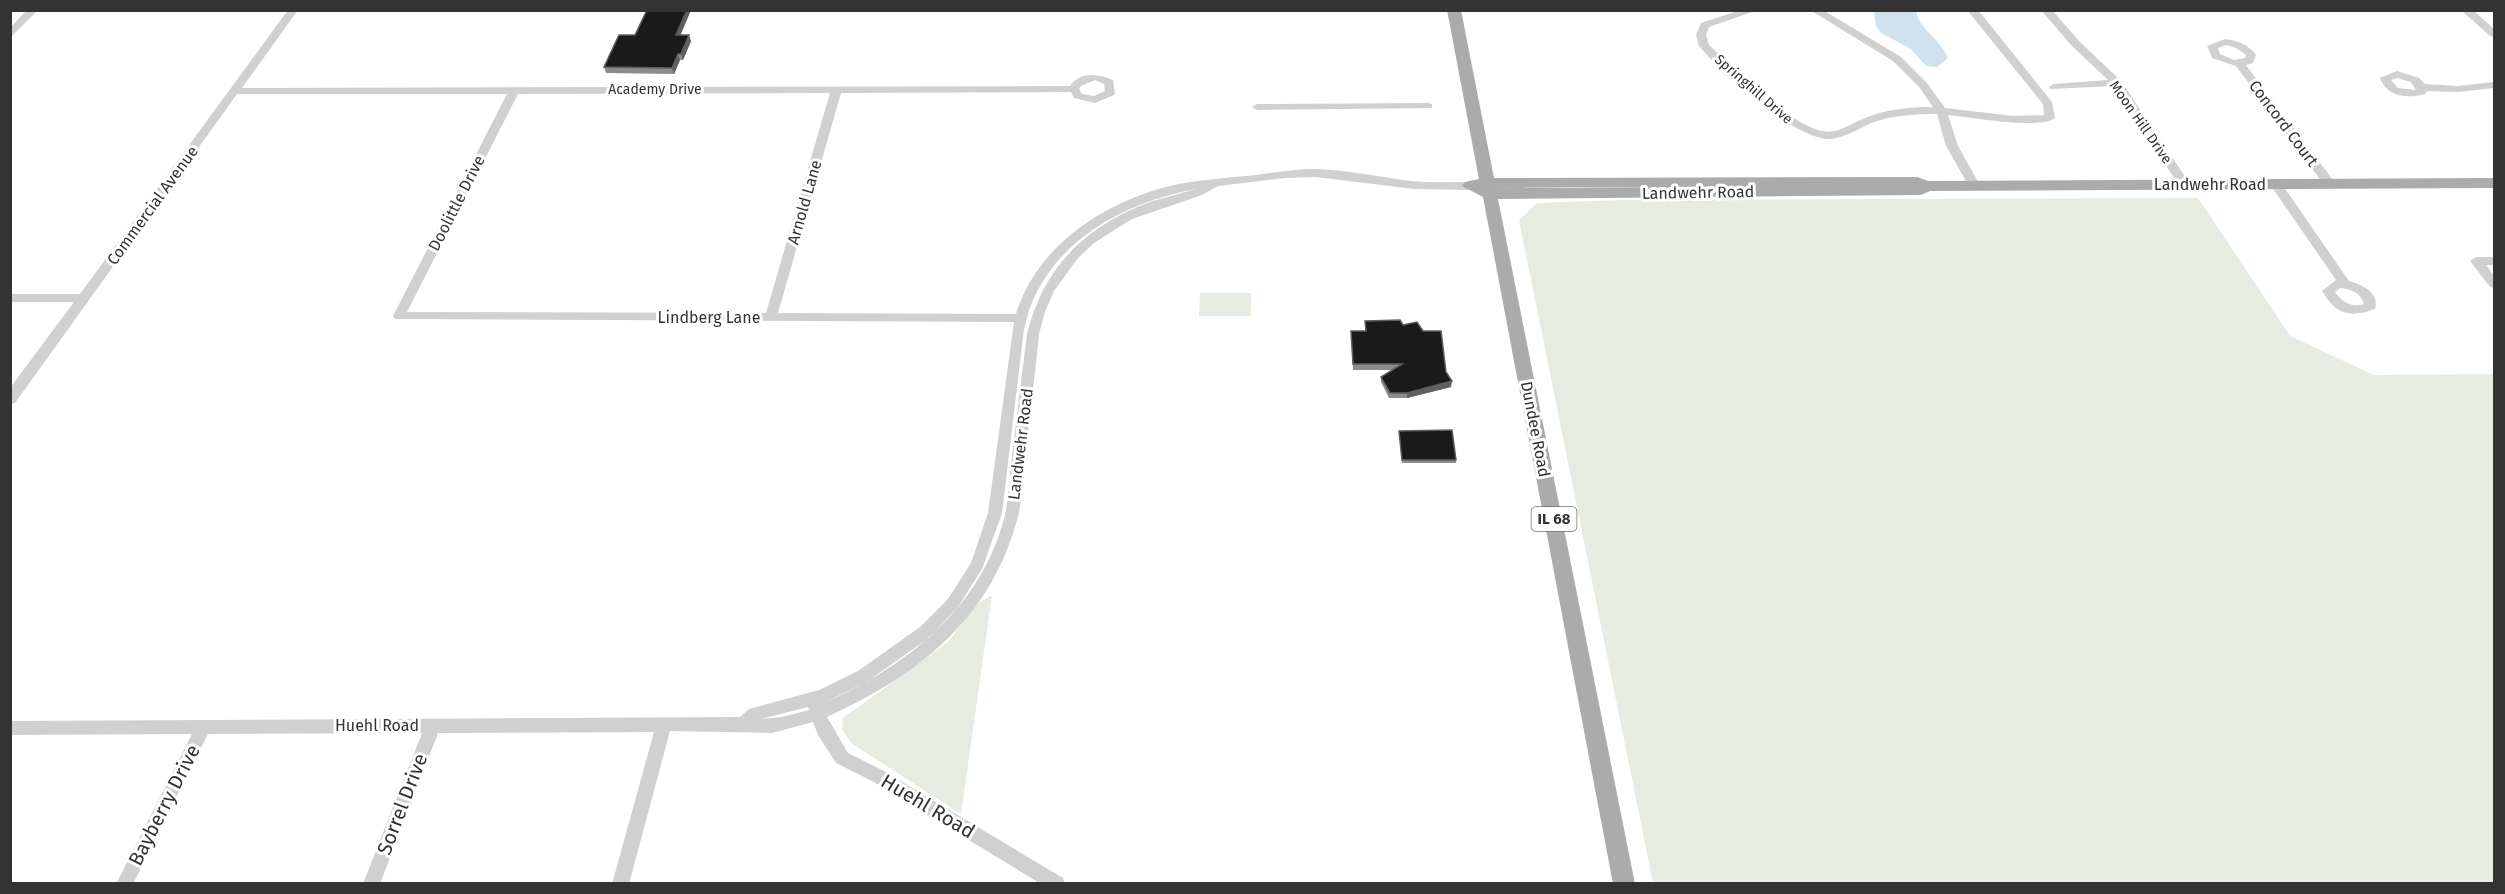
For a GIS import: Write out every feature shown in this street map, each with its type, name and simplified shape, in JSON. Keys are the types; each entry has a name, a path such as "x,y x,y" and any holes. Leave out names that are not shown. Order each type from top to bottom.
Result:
{"main road":[{"name":"Dundee Road","path":"1454,10 1482,187 1624,884"},
{"name":"Landwehr Road","path":"1482,187 1921,190 1926,186 1974,185 2494,183"}],"street":[{"path":"10,35 33,10"},
{"name":"Commercial Avenue","path":"10,399 293,10"},
{"name":"Springhill Drive","path":"1753,10 1705,25 1701,35 1704,46 1798,128 1818,135 1839,135 1871,119 1907,112 1942,112 2026,122 2049,118 2048,104 1972,10"},
{"path":"1815,10 1897,59 1923,85 1942,112 1952,146 1974,185"},
{"name":"Moon Hill Drive","path":"2046,10 2074,43 2117,83 2184,183"},
{"path":"2466,10 2494,34"},
{"name":"Concord Court","path":"2240,63 2329,183"},
{"path":"2054,87 2117,83"},
{"path":"2422,87 2457,89 2494,85"},
{"name":"Arnold Lane","path":"771,317 837,88"},
{"name":"Academy Drive","path":"235,91 1074,89"},
{"name":"Doolittle Drive","path":"399,316 514,90"},
{"path":"1257,107 1428,106"},
{"name":"Landwehr Road","path":"815,706 863,676 925,632 953,603 977,565 995,513 1020,318 1034,285 1046,267 1060,250 1092,224 1119,208 1194,184 1213,184 1272,175 1316,173 1409,184 1482,187"},
{"path":"2275,183 2345,284"},
{"name":"Landwehr Road","path":"815,706 874,688 932,646 968,608 995,567 1006,541 1012,514 1037,314 1048,288 1064,264 1115,223 1148,208 1200,193 1213,184"},
{"path":"2494,261 2476,261 2494,284"},
{"path":"10,298 83,298"},
{"name":"Lindberg Lane","path":"399,316 1020,318"},
{"name":"Huehl Road","path":"10,728 743,724 754,714 815,706 824,730 842,758 878,776 1057,884"},
{"path":"620,884 664,724"},
{"name":"Sorrel Drive","path":"371,884 433,725"},
{"name":"Bayberry Drive","path":"124,884 204,726"}],"shaded area":[{"path":"2198,198 2290,336 2374,375 2494,374 2494,883 1653,883 1519,220 1537,203 1623,200"},
{"path":"1200,293 1251,293 1251,316 1199,316"},
{"path":"992,595 961,814 851,743 842,729 843,718 948,642 977,604"}],"water":[{"path":"1874,11 1916,11 1921,23 1948,58 1937,67 1926,66 1911,49 1881,33 1876,26"}],"building":[{"path":"647,10 687,10 676,35 689,35 672,68 604,67 619,35 635,35"},
{"path":"1400,320 1403,325 1417,322 1423,331 1441,331 1446,372 1452,381 1407,393 1390,393 1381,377 1402,364 1353,364 1351,331 1366,331 1365,321"},
{"path":"1452,430 1456,460 1402,460 1399,431"}]}
